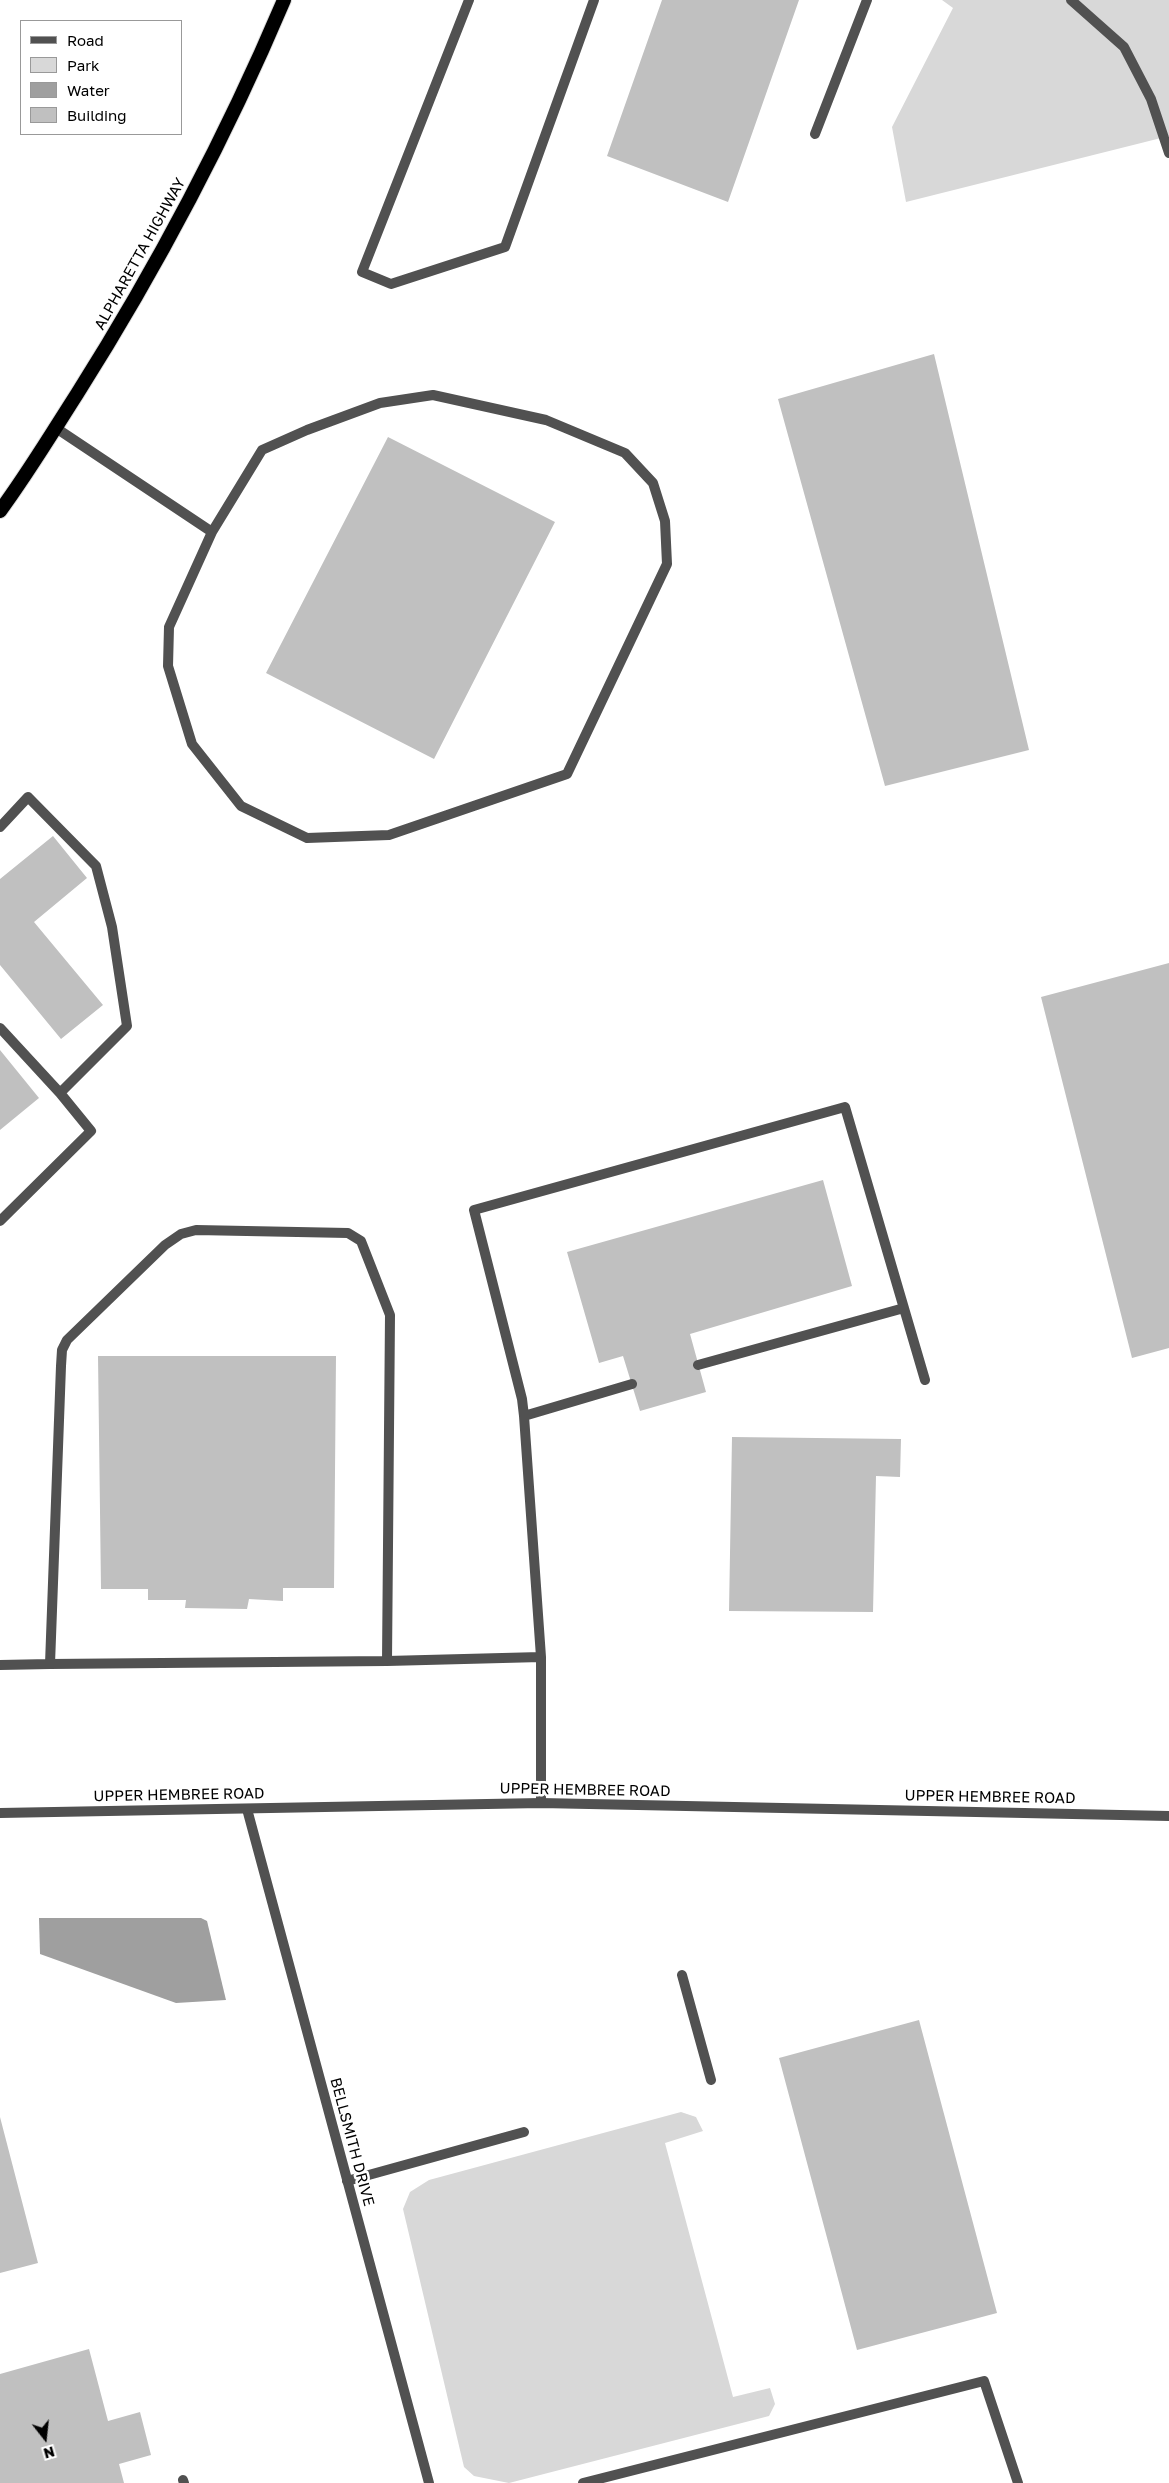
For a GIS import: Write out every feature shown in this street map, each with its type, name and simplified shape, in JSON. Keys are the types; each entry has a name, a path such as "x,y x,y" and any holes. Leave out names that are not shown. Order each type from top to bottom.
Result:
{"highway":[{"name":"ALPHARETTA HIGHWAY","path":"0,511 56,428 126,317 215,152 284,0"}],"street":[{"path":"469,0 362,272 391,284 505,247 594,0"},
{"path":"816,134 867,0"},
{"path":"1071,0 1124,47 1151,99 1169,153"},
{"path":"433,395 546,420 625,453 653,483 666,521 667,564 567,774 388,834 306,838 241,806 192,744 168,666 170,627 212,532 262,450 307,430 380,403 433,395"},
{"path":"56,428 212,532"},
{"path":"0,827 28,797 96,866 112,927 127,1026 60,1093"},
{"path":"0,1028 60,1093 91,1131 0,1221"},
{"path":"540,1803 541,1657 524,1416 522,1399 474,1210 845,1107 925,1380"},
{"path":"50,1664 62,1350 67,1340 166,1245 181,1234 196,1230 348,1233 361,1241 390,1315 387,1661"},
{"path":"698,1365 904,1308"},
{"path":"524,1416 632,1384"},
{"path":"0,1665 387,1661 541,1657"},
{"name":"UPPER HEMBREE ROAD","path":"0,1813 540,1803 1169,1816"},
{"name":"BELLSMITH DRIVE","path":"247,1809 429,2483"},
{"path":"682,1975 711,2080"},
{"path":"347,2181 524,2132"},
{"path":"583,2483 984,2381 1018,2483"}],"green space":[{"path":"942,0 1169,0 1169,136 906,202 892,127 953,8"},
{"path":"681,2112 696,2117 703,2131 665,2143 733,2397 770,2388 775,2404 769,2416 509,2483 474,2476 464,2467 403,2209 410,2192 429,2180"}],"water":[{"path":"39,1918 201,1918 207,1921 226,2000 176,2003 40,1954"}],"building":[{"path":"662,0 799,0 728,202 607,156"},
{"path":"934,354 1029,750 885,786 778,399"},
{"path":"388,437 555,522 434,759 266,673"},
{"path":"53,836 87,878 34,922 103,1005 61,1039 0,965 0,879"},
{"path":"1169,963 1169,1348 1132,1358 1041,997"},
{"path":"0,1050 39,1098 0,1130"},
{"path":"823,1180 852,1286 690,1334 706,1392 640,1411 623,1356 599,1363 567,1252"},
{"path":"98,1356 336,1356 334,1588 283,1588 283,1601 249,1599 247,1609 185,1608 186,1600 148,1600 148,1589 101,1589"},
{"path":"732,1437 901,1439 900,1477 876,1476 873,1612 729,1611"},
{"path":"919,2020 997,2313 857,2350 779,2058"},
{"path":"0,2117 38,2263 0,2273"},
{"path":"89,2349 108,2421 140,2412 151,2455 119,2464 124,2483 0,2483 0,2374"}]}
